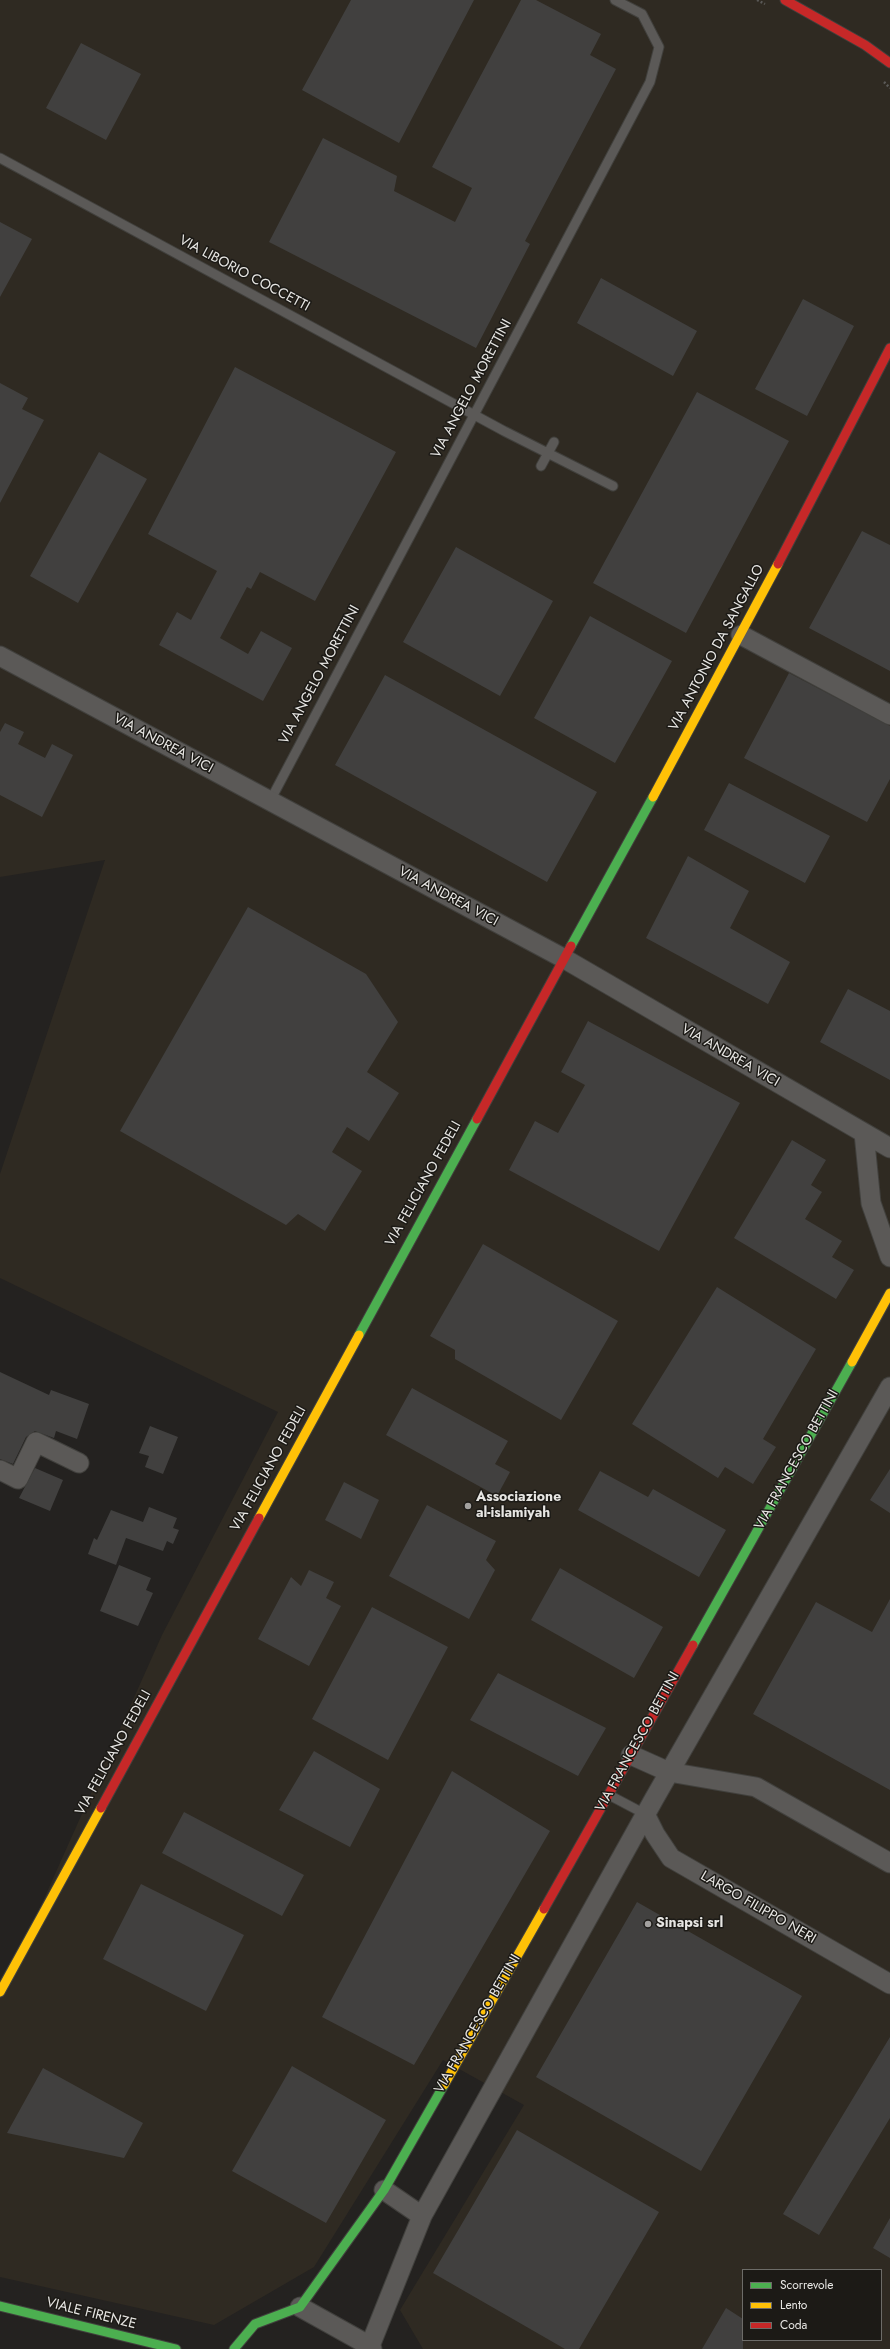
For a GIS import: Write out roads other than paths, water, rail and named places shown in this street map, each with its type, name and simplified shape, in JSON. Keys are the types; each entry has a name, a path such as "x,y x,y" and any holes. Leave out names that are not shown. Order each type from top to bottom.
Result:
{"street":[{"path":"785,0 865,45 890,63"},
{"path":"865,45 890,51"},
{"name":"VIA ANTONIO DA SANGALLO","path":"563,958 741,634 890,348"},
{"path":"741,634 890,715"},
{"name":"VIA ANDREA VICI","path":"0,656 563,958 890,1148"},
{"name":"VIA FELICIANO FEDELI","path":"0,1992 563,958"},
{"path":"864,1133 871,1203 890,1257"},
{"name":"VIA FRANCESCO BETTINI","path":"300,2307 384,2190 631,1755 890,1293"},
{"path":"234,2349 255,2324 300,2307 371,2347 422,2216 645,1814 890,1387"},
{"path":"0,1470 18,1479 36,1442 79,1463"},
{"path":"631,1755 669,1772 756,1787 890,1863"},
{"name":"LARGO FILIPPO NERI","path":"645,1814 655,1834 671,1858 890,1984"},
{"path":"384,2190 422,2216"},
{"name":"VIALE FIRENZE","path":"0,2306 176,2349"}],"lane":[{"name":"VIA ANGELO MORETTINI","path":"270,801 650,82 659,47 642,14 615,0"},
{"name":"VIA LIBORIO COCCETTI","path":"0,158 474,414 613,486"},
{"path":"541,466 554,442"},
{"path":"609,1794 645,1814"}],"place":[{"name":"Associazione al-islamiyah","path":"468,1506"},
{"name":"Sinapsi srl","path":"648,1924"}]}
